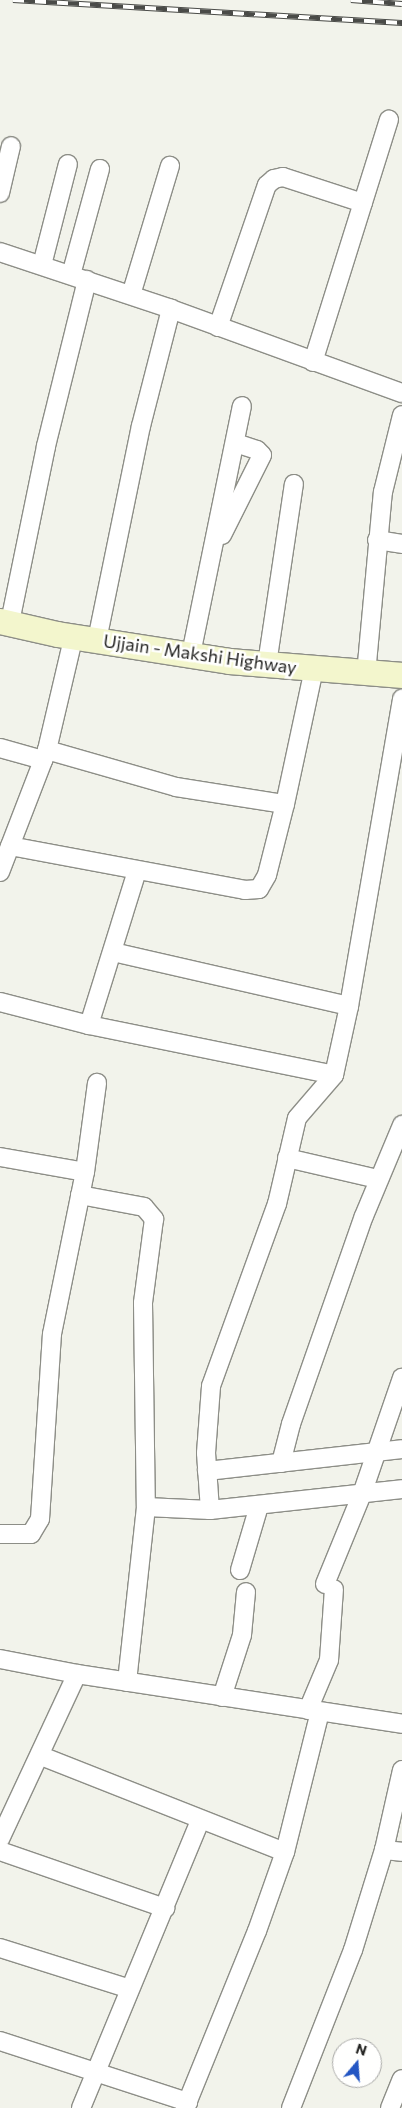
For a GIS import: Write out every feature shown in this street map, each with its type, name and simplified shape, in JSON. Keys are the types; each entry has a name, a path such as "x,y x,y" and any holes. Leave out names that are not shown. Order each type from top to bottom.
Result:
{"main road":[{"name":"Ujjain - Makshi Highway","path":"5,622 86,638 190,654 314,669 402,675"}],"street":[{"path":"313,362 388,120"},
{"path":"0,193 11,146"},
{"path":"42,265 68,164"},
{"path":"131,296 170,166"},
{"path":"5,622 52,418 100,169"},
{"path":"218,327 267,185 274,179 283,178 363,203"},
{"path":"0,252 171,309 402,393"},
{"path":"0,872 45,755 86,638 171,309"},
{"path":"190,654 242,406"},
{"path":"366,674 377,540 383,492 402,415"},
{"path":"212,556 262,455 257,450 235,443"},
{"path":"266,664 294,484"},
{"path":"377,540 402,544"},
{"path":"10,846 245,890 259,889 267,875 285,804 314,669"},
{"path":"210,1510 207,1471 207,1425 212,1386 277,1204 297,1118 334,1076 349,1006 402,699"},
{"path":"0,748 45,755 176,787 285,804"},
{"path":"90,1025 114,952 137,871"},
{"path":"114,952 349,1006"},
{"path":"0,1002 90,1025 334,1076"},
{"path":"0,1534 31,1534 40,1519 52,1334 85,1172 97,1083"},
{"path":"280,1463 291,1424 378,1179 402,1125"},
{"path":"0,1157 85,1172"},
{"path":"287,1158 378,1179"},
{"path":"80,1195 139,1206 154,1220 143,1302 146,1507 127,1682"},
{"path":"0,2042 96,2072 187,2105 257,1931 285,1852 314,1711 329,1660 329,1587 402,1378"},
{"path":"207,1471 402,1449"},
{"path":"146,1507 210,1510 402,1489"},
{"path":"240,1570 259,1506"},
{"path":"222,1697 242,1635 246,1592"},
{"path":"0,1659 77,1674 402,1724"},
{"path":"0,1838 41,1756 77,1674"},
{"path":"41,1756 285,1852"},
{"path":"291,2108 353,1950 384,1850 402,1770"},
{"path":"81,2108 200,1820"},
{"path":"384,1850 402,1852"},
{"path":"0,1851 165,1908"},
{"path":"0,1948 130,1990"},
{"path":"390,2108 402,2079"}],"railway":[{"path":"13,0 402,23"},
{"path":"351,0 402,4"}]}
